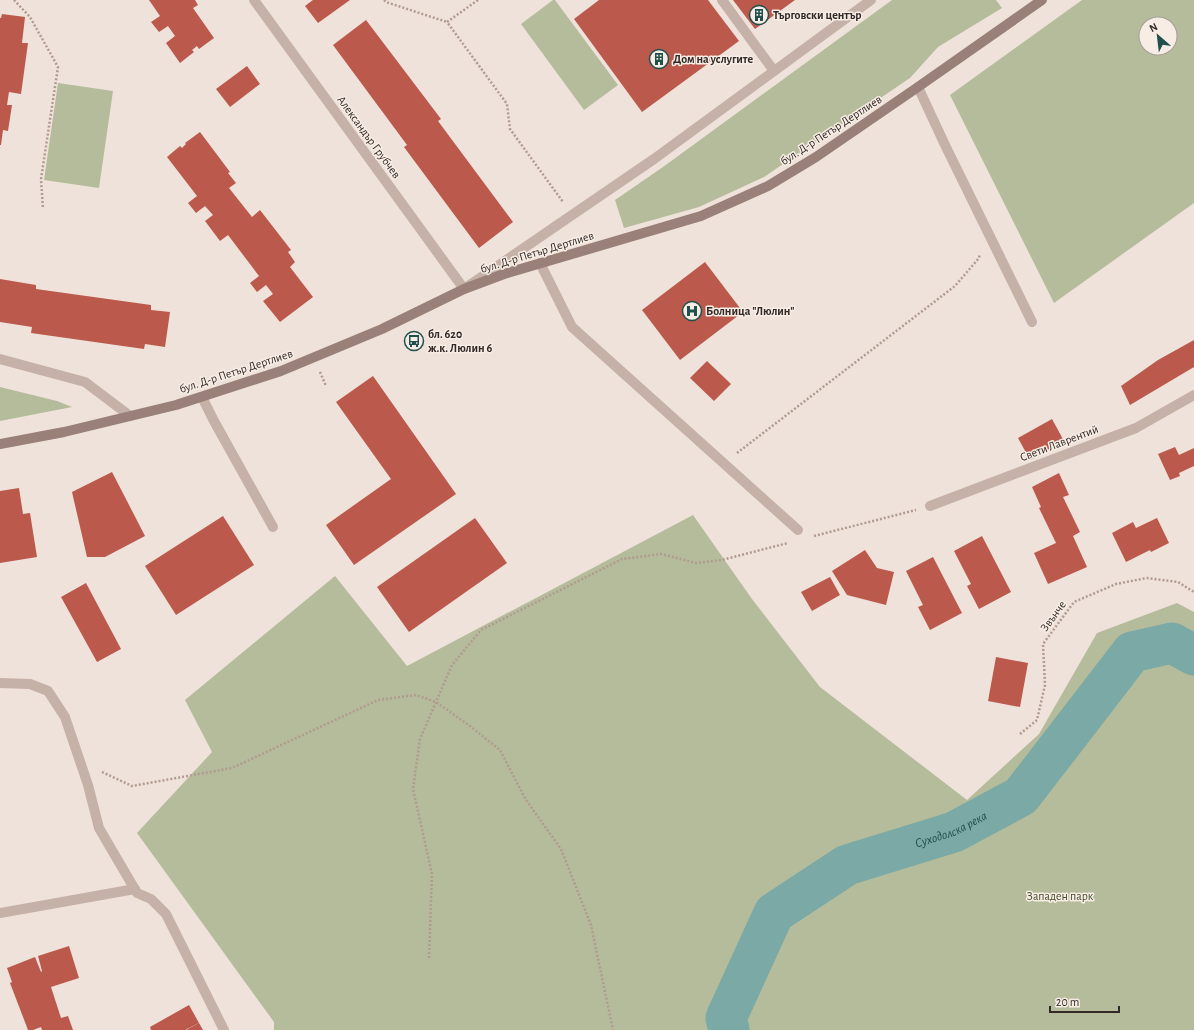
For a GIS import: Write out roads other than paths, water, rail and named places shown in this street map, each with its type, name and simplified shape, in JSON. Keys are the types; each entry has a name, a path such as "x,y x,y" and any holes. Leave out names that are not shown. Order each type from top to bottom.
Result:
{"main road":[{"name":"бул. Д-р Петър Дертлиев","path":"0,444 64,432 202,397 281,371 314,358 382,329 464,289 504,274 701,216 761,189 816,157 1042,0"}],"street":[{"name":"Александър Грубчев","path":"254,0 464,289"},
{"path":"722,0 774,70"},
{"path":"464,289 654,159 871,0"},
{"path":"918,87 1032,322"},
{"path":"540,263 572,327 798,530"},
{"path":"0,359 85,382 130,416"},
{"name":"Свети Лаврентий","path":"930,506 1136,428 1194,395"},
{"path":"202,397 273,527"},
{"path":"0,683 30,684 48,692 65,717 88,785 99,828 137,893 151,899 166,914 224,1030"},
{"path":"0,913 135,889"}],"waterway":[{"name":"Суходолска река","path":"729,1030 726,1018 774,913 847,865 954,832 1021,796 1132,652 1172,643 1194,655"}],"place":[{"name":"Търговски център","path":"759,15"},
{"name":"Дом на услугите","path":"659,59"},
{"name":"Болница \"Люлин\"","path":"692,311"},
{"name":"бл. 620 ж.к. Люлин 6","path":"414,341"}],"park label":[{"name":"Западен парк","path":"1060,896"}]}
